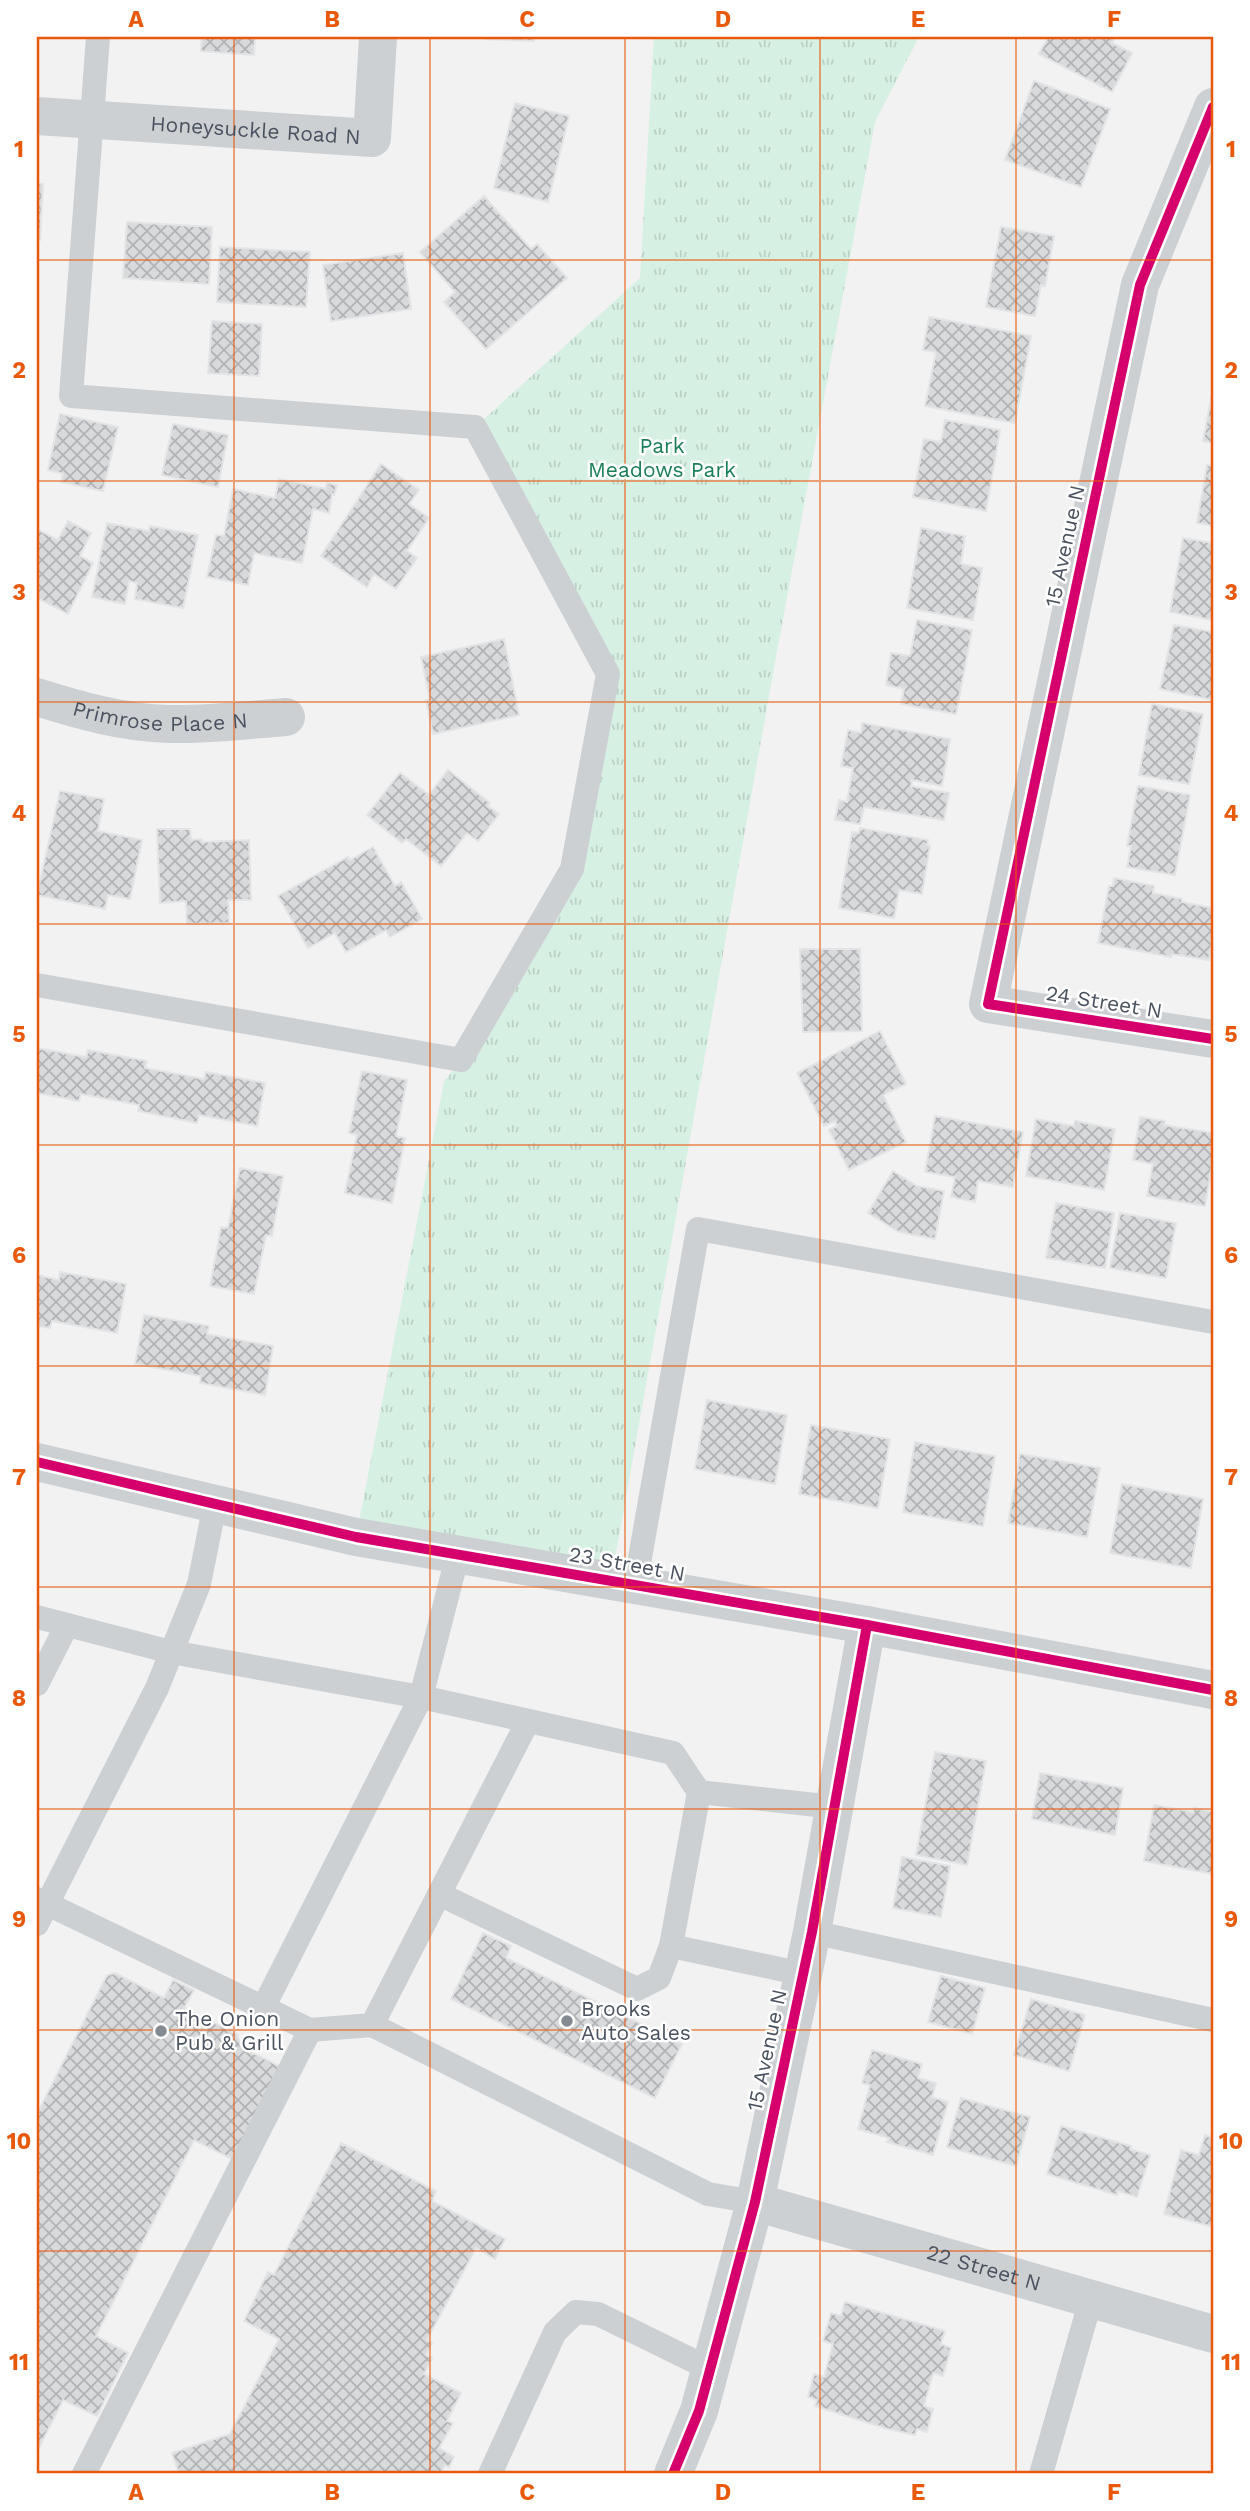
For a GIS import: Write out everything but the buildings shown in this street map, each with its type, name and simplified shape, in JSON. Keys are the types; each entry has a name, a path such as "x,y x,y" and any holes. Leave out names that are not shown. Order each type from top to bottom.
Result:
{"street":[{"name":"Honeysuckle Road N","path":"37,116 372,138 378,37"},
{"name":"15 Avenue N","path":"988,1004 1140,285 1213,107"},
{"name":"Primrose Place N","path":"37,697 71,708 165,724 286,717"},
{"name":"24 Street N","path":"988,1004 1213,1039"},
{"name":"23 Street N","path":"37,1462 356,1536 867,1625 1213,1690"},
{"name":"15 Avenue N","path":"673,2474 699,2411 755,2202 812,1932 867,1625"},
{"name":"22 Street N","path":"755,2202 1213,2334"}],"lane":[{"path":"37,985 461,1060 572,869 608,674 475,427 71,396 98,37"},
{"path":"635,1586 698,1229 1213,1322"},
{"path":"215,1504 199,1584 157,1688 40,1909 310,2030 372,2025 708,2194 755,2202"},
{"path":"263,2008 421,1697 458,1554"},
{"path":"37,1617 172,1652 421,1697 673,1753 699,1791 670,1946 659,1978 637,1989 439,1894"},
{"path":"37,1684 67,1625"},
{"path":"372,2025 528,1721"},
{"path":"699,1791 834,1807"},
{"path":"812,1932 1213,2020"},
{"path":"670,1946 803,1974"},
{"path":"84,2474 310,2030"},
{"path":"1041,2474 1091,2299"},
{"path":"491,2474 555,2332 576,2312 598,2314 710,2369"}],"green space":[{"name":"Park Meadows Park","path":"654,37 919,37 875,122 776,657 611,1581 356,1537 444,1082 461,1060 572,869 608,674 475,427 640,278"}],"cycle path":[{"path":"1213,107 1140,285 988,1004 1213,1039"},
{"path":"37,1462 356,1537 867,1625 1213,1690"},
{"path":"673,2474 699,2411 755,2202 812,1932 867,1625"}],"place":[{"name":"Brooks Auto Sales","path":"567,2021"},
{"name":"The Onion Pub & Grill","path":"161,2031"}]}
